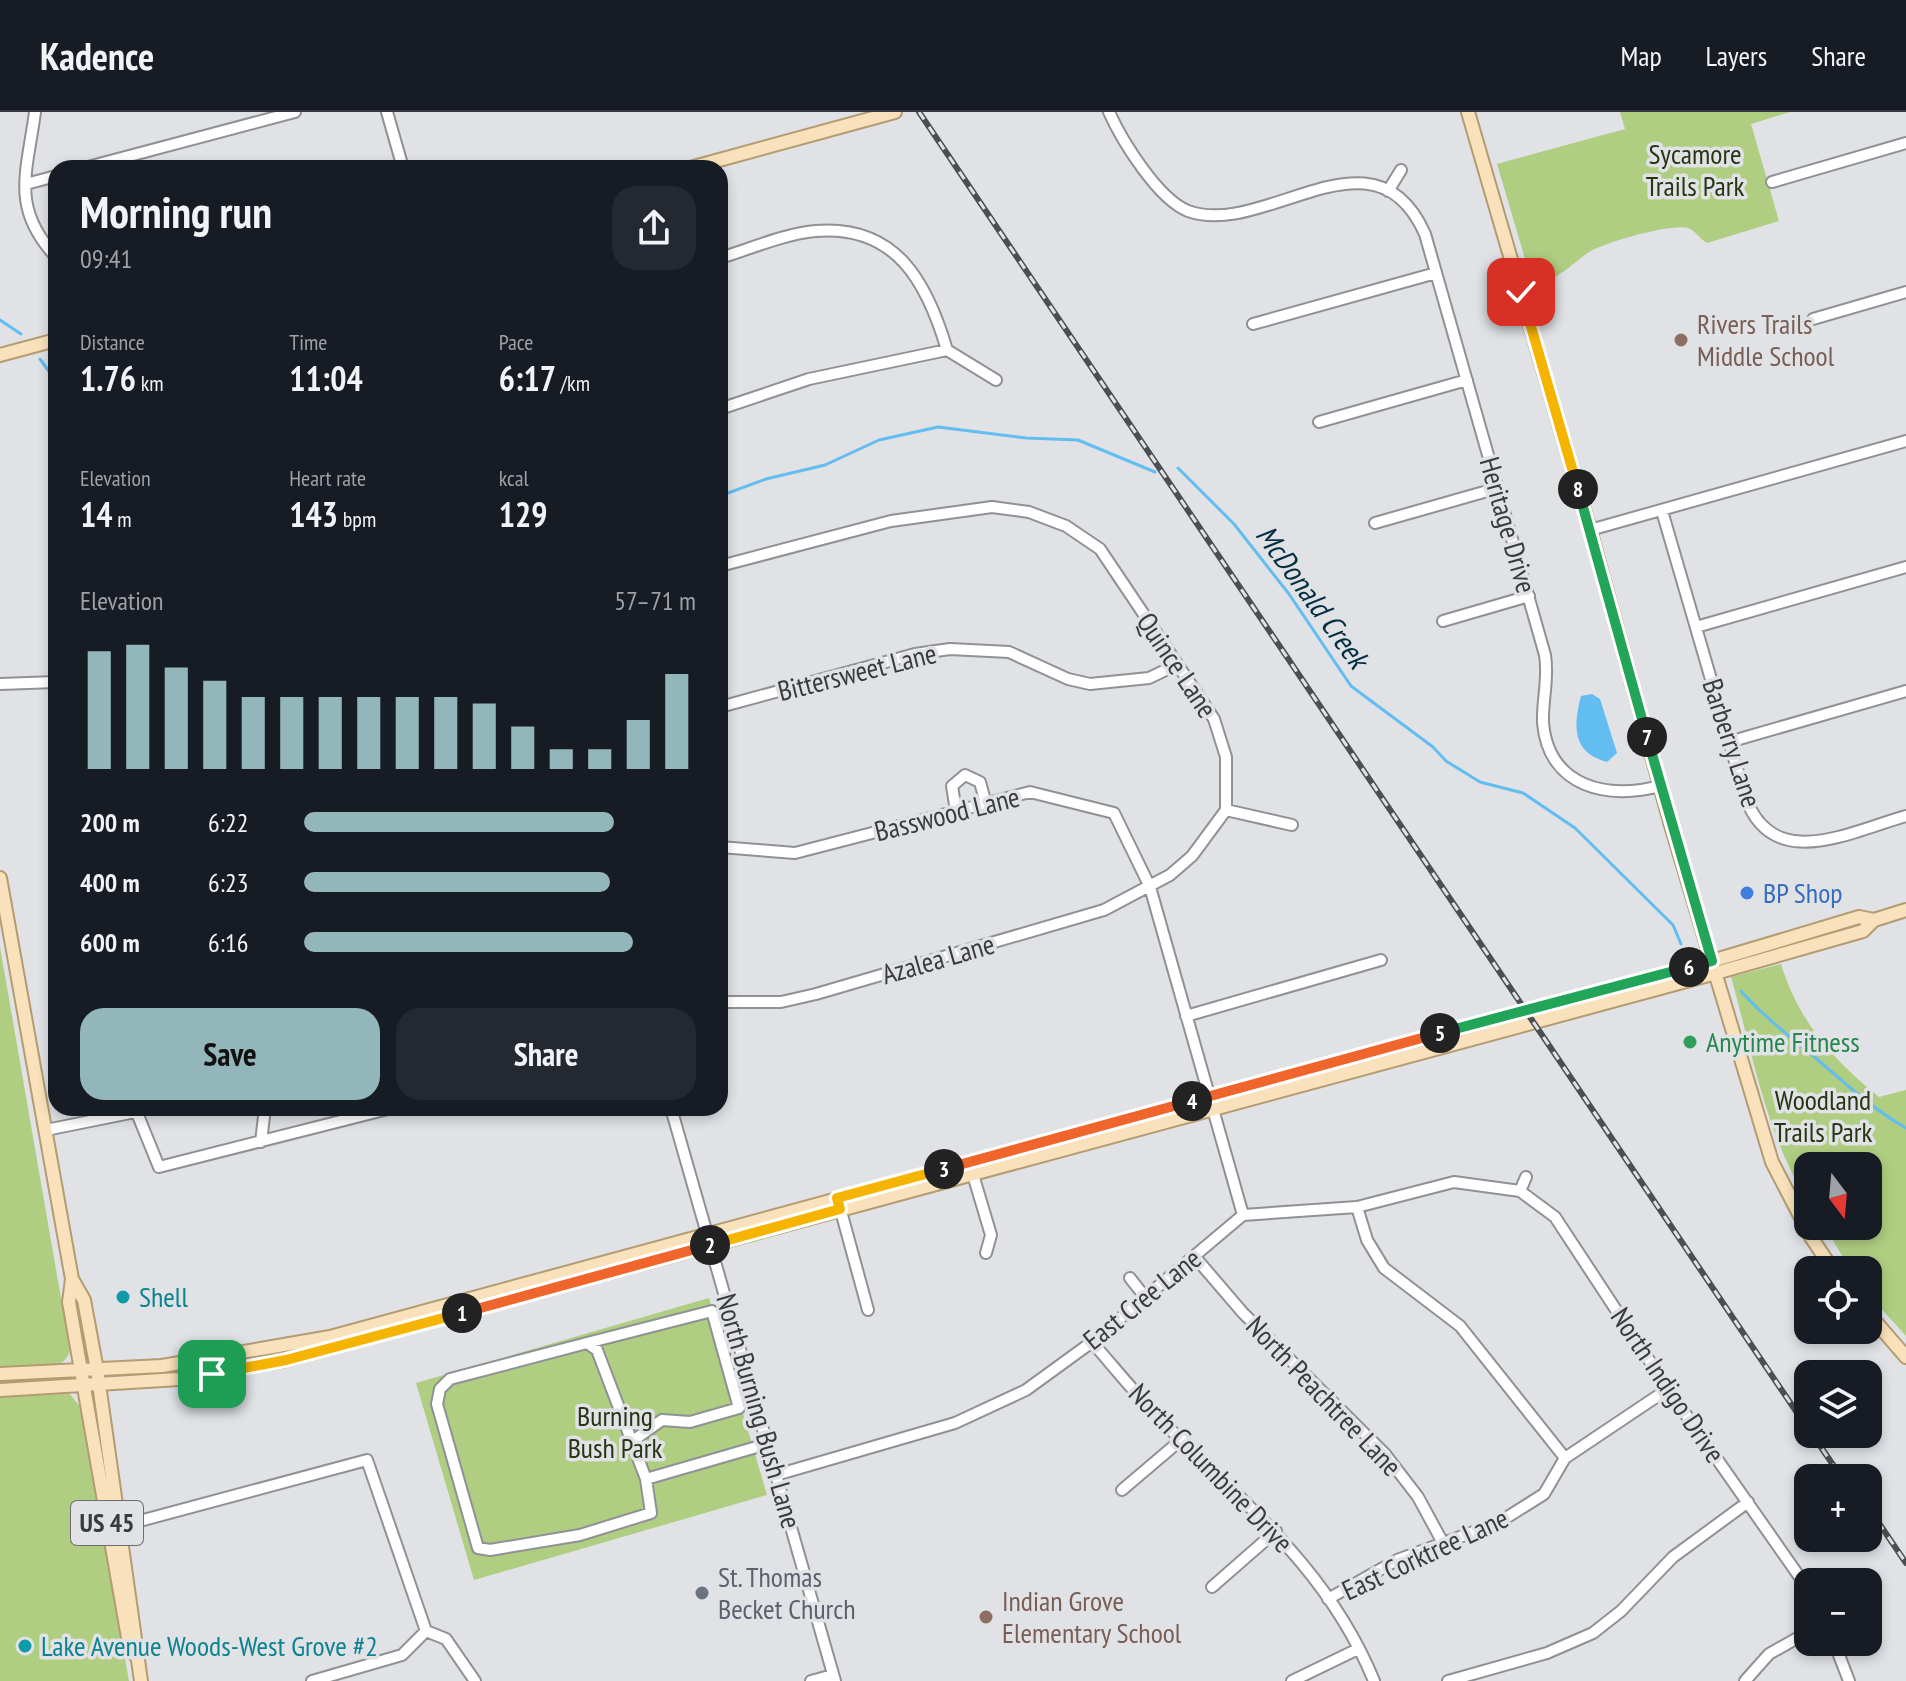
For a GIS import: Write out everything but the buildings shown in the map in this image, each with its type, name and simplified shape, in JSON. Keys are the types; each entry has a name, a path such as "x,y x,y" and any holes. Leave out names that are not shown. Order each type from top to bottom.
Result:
{"main road":[{"path":"719,160 895,112"},
{"path":"1468,112 1590,530 1660,786 1772,1162 1824,1256"},
{"path":"0,355 48,342"},
{"name":"US 45","path":"0,878 72,1279 69,1302 83,1387 130,1649 137,1657"},
{"path":"0,1374 97,1370 199,1360 330,1337 709,1239 1714,967 1859,917 1874,920 1906,910"},
{"path":"0,1390 179,1379 271,1364 709,1239"},
{"name":"US 45","path":"72,1279 84,1300 97,1370 139,1649 137,1657 141,1681"},
{"path":"1882,1329 1906,1357"}],"street":[{"path":"35,112 26,184 26,212 48,248"},
{"path":"114,160 295,112"},
{"path":"387,112 401,160"},
{"path":"1109,112 1154,183 1187,216 1232,213 1341,184 1366,184 1388,191 1401,170"},
{"path":"1772,182 1906,143"},
{"path":"26,184 48,178"},
{"name":"Heritage Drive","path":"1388,191 1421,225 1436,273 1547,666 1544,728 1558,762 1580,783 1609,793 1628,794 1660,786"},
{"path":"728,256 813,231 848,232 886,245 915,274 934,309 947,350 996,380"},
{"path":"1253,324 1436,273"},
{"path":"1813,319 1906,292"},
{"path":"728,406 809,379 947,350"},
{"path":"1319,422 1467,380"},
{"path":"1590,530 1906,441"},
{"path":"1375,523 1498,488"},
{"name":"Quince Lane","path":"728,564 891,521 992,507 1029,512 1066,526 1100,549 1222,736 1227,777 1226,810"},
{"name":"Barberry Lane","path":"1662,511 1752,814 1767,831 1783,840 1816,842 1906,816"},
{"path":"1696,627 1906,567"},
{"path":"1443,621 1529,596"},
{"name":"Bittersweet Lane","path":"728,705 915,654 950,649 1009,652 1068,679 1090,684 1149,678 1176,665"},
{"path":"0,684 48,682"},
{"path":"1729,742 1906,691"},
{"path":"956,811 952,786 965,775 980,782 986,804"},
{"name":"Basswood Lane","path":"728,848 795,853 1030,792 1114,813 1150,887 1243,1215"},
{"path":"1150,887 1192,856 1226,810 1292,825"},
{"name":"Azalea Lane","path":"728,1002 781,1002 816,994 1104,910 1150,887"},
{"path":"1186,1016 1381,960"},
{"path":"46,1130 108,1116"},
{"path":"138,1116 159,1167 361,1116"},
{"path":"261,1142 264,1116"},
{"name":"North Burning Bush Lane","path":"673,1116 834,1678"},
{"path":"971,1168 991,1235 986,1253"},
{"path":"1243,1215 1357,1207 1454,1182 1520,1191 1526,1177"},
{"name":"North Indigo Drive","path":"1520,1191 1546,1210 1563,1228 1668,1389 1794,1569"},
{"path":"839,1204 868,1310"},
{"path":"1357,1207 1367,1240 1384,1268 1460,1326 1565,1458"},
{"name":"East Cree Lane","path":"776,1475 967,1418 1026,1390 1092,1342 1243,1215"},
{"name":"North Peachtree Lane","path":"1195,1257 1243,1313 1385,1454 1418,1497 1443,1543"},
{"path":"1130,1278 1145,1297"},
{"path":"587,1343 597,1350 617,1410 634,1440 646,1479 651,1513 580,1535 490,1550 478,1548 437,1404 440,1389 450,1379 587,1343 712,1311 739,1408 690,1422 662,1420 634,1440"},
{"name":"North Columbine Drive","path":"1092,1342 1182,1439 1276,1531 1328,1599 1374,1681"},
{"name":"East Corktree Lane","path":"1328,1599 1375,1571 1498,1523 1544,1494 1565,1458 1668,1389"},
{"path":"1122,1490 1182,1439"},
{"path":"646,1479 767,1444"},
{"path":"121,1526 367,1460 426,1631 446,1639 475,1681"},
{"path":"1448,1681 1547,1653 1593,1633 1621,1611 1685,1546 1748,1502"},
{"path":"1212,1587 1276,1531"},
{"path":"312,1681 402,1655 426,1631"},
{"path":"1745,1681 1769,1654 1794,1640"},
{"path":"1292,1681 1358,1649"},
{"path":"1839,1656 1849,1681"},
{"path":"811,1681 834,1678"}],"green space":[{"name":"Sycamore Trails Park","path":"1620,112 1790,112 1751,124 1779,221 1707,243 1688,228 1680,227 1624,238 1599,247 1556,276 1531,279 1497,164 1625,129"},
{"path":"0,947 70,1350 59,1364 41,1369 0,1369"},
{"name":"Woodland Trails Park","path":"1781,964 1788,985 1808,1022 1847,1069 1879,1097 1906,1090 1906,1336 1882,1309 1882,1256 1842,1256 1833,1240 1882,1240 1882,1152 1794,1152 1794,1178 1771,1121 1731,977"},
{"name":"Burning Bush Park","path":"709,1298 767,1495 474,1580 416,1383"},
{"path":"70,1394 81,1408 129,1681 0,1681 0,1395"}],"water":[{"path":"1592,694 1600,699 1617,753 1607,762 1587,752 1581,745 1576,728 1581,696"}],"waterway":[{"name":"McDonald Creek","path":"0,320 21,334"},
{"name":"McDonald Creek","path":"40,359 48,370"},
{"name":"McDonald Creek","path":"728,493 766,479 825,465 879,440 938,427 1026,438 1078,440 1155,472"},
{"name":"McDonald Creek","path":"1178,468 1234,524 1289,594 1351,686 1433,747 1446,761 1480,782 1523,793 1575,828 1673,925 1681,944"},
{"name":"McDonald Creek","path":"1741,991 1849,1086 1906,1128"}],"railway":[{"path":"919,112 1794,1408"},
{"path":"1822,1448 1832,1464"},
{"path":"1882,1528 1906,1563"}],"place":[{"name":"Rivers Trails Middle School","path":"1681,340"},
{"name":"BP Shop","path":"1747,893"},
{"name":"Anytime Fitness","path":"1690,1042"},
{"name":"Shell","path":"123,1297"},
{"name":"St. Thomas Becket Church","path":"702,1593"},
{"name":"Indian Grove Elementary School","path":"986,1617"},
{"name":"Lake Avenue Woods-West Grove #2","path":"25,1646"}],"route":[{"path":"212,1374 286,1360 840,1209 837,1198 1531,1007 1712,961 1521,292"}]}
